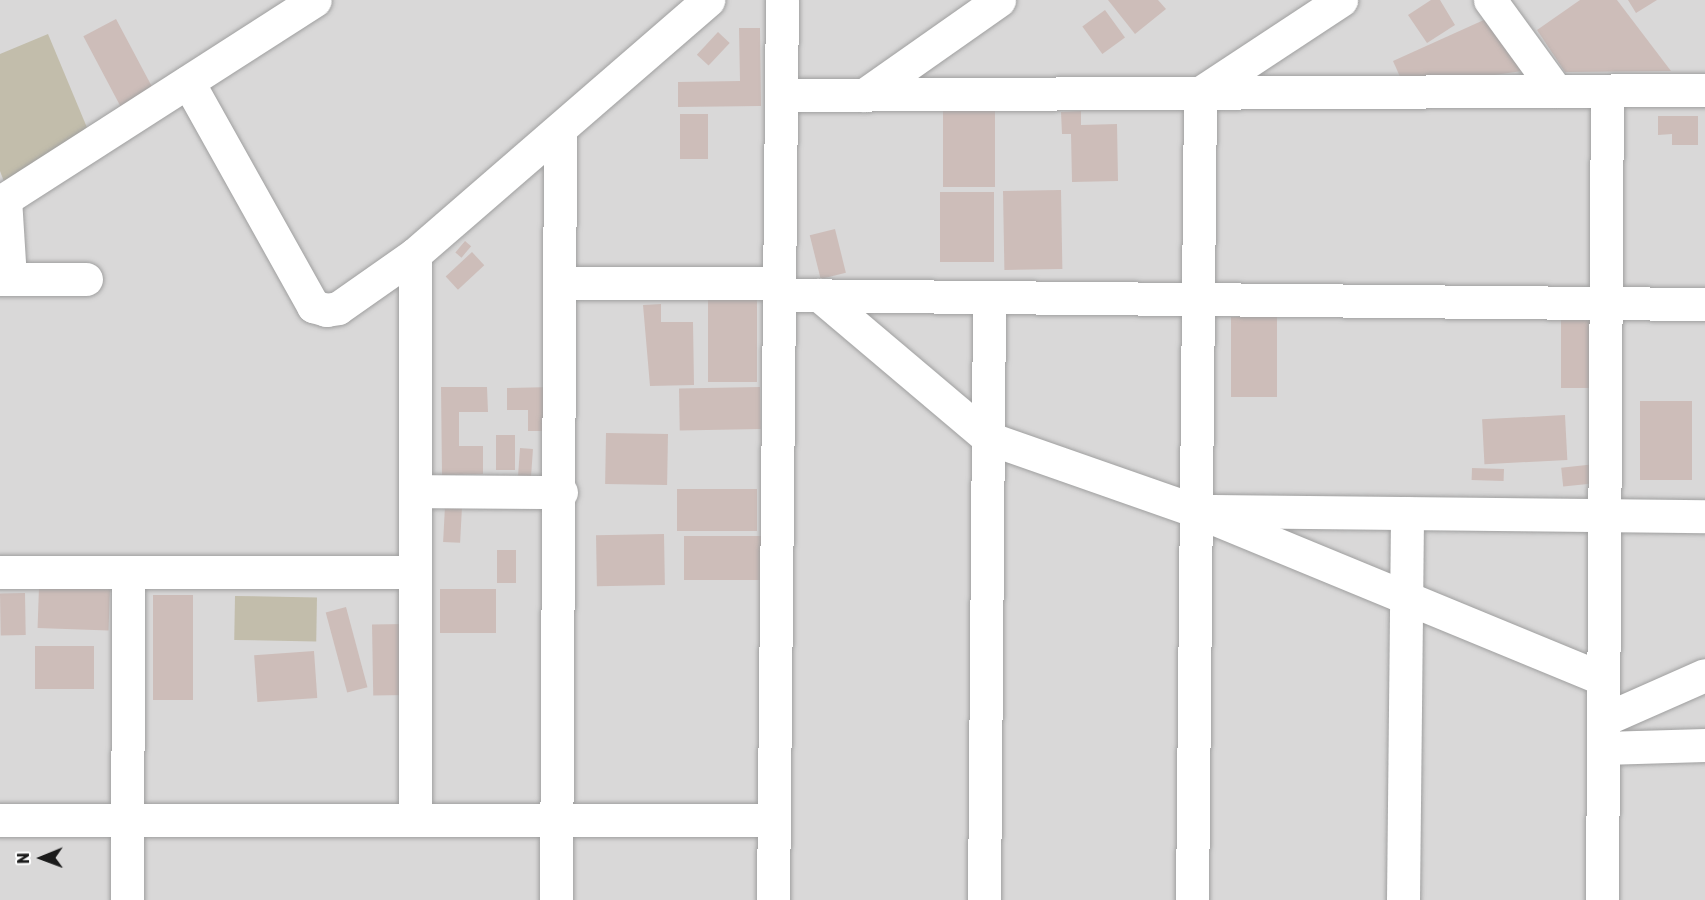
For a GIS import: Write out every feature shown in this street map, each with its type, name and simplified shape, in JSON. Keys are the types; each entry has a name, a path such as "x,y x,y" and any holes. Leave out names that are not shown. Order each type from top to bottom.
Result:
{"street":[{"path":"86,279 5,279 5,200 315,0"},
{"path":"188,82 313,306 338,308 415,254 560,132 708,0"},
{"path":"772,900 782,0"},
{"path":"864,95 999,0"},
{"path":"1200,93 1341,0"},
{"path":"1490,0 1556,91"},
{"path":"781,95 1705,90"},
{"path":"1602,900 1607,91"},
{"path":"1192,900 1200,93"},
{"path":"556,900 563,283 560,132"},
{"path":"415,254 415,820"},
{"path":"563,283 779,289 819,295 1705,304"},
{"path":"819,295 988,438 1196,511 1603,679"},
{"path":"984,900 989,297"},
{"path":"415,491 561,492"},
{"path":"1196,511 1705,516"},
{"path":"1403,900 1407,513"},
{"path":"0,572 415,572"},
{"path":"127,900 128,572"},
{"path":"1603,734 1705,675"},
{"path":"1603,734 1705,745"},
{"path":"0,820 773,820"}],"shaded area":[{"path":"0,0 1705,0 1705,900 0,900"},
{"path":"48,34 98,154 8,192 0,171 0,54"},
{"path":"235,596 317,597 316,641 234,640"}],"building":[{"path":"1108,0 1158,0 1166,9 1135,34"},
{"path":"1431,0 1440,0 1455,25 1427,43 1408,15"},
{"path":"1580,0 1617,0 1671,71 1565,72 1537,30"},
{"path":"1628,0 1657,0 1636,13"},
{"path":"1105,10 1125,38 1102,54 1082,26"},
{"path":"116,19 154,91 121,108 83,36"},
{"path":"1486,19 1522,71 1405,88 1393,61"},
{"path":"739,28 760,28 761,106 678,107 678,82 740,81"},
{"path":"718,32 730,43 709,66 697,55"},
{"path":"943,106 995,106 995,187 943,187"},
{"path":"1081,111 1081,125 1117,124 1118,181 1072,182 1071,134 1062,134 1061,112"},
{"path":"680,114 708,114 708,159 680,159"},
{"path":"1658,116 1698,116 1698,145 1672,145 1672,134 1658,135"},
{"path":"1061,190 1062,269 1004,270 1003,191"},
{"path":"940,192 994,192 994,262 940,262"},
{"path":"835,229 846,273 821,279 810,235"},
{"path":"465,241 471,246 461,258 455,252"},
{"path":"472,252 484,265 458,290 446,277"},
{"path":"708,296 757,296 757,382 708,382"},
{"path":"661,304 661,322 693,322 694,385 650,386 643,305"},
{"path":"1231,317 1277,317 1277,397 1231,397"},
{"path":"1561,320 1598,320 1598,388 1561,388"},
{"path":"441,387 487,387 488,412 459,412 459,446 483,446 483,474 442,475"},
{"path":"553,387 553,431 528,431 528,410 507,410 507,388"},
{"path":"760,387 761,429 680,430 679,388"},
{"path":"1640,401 1692,401 1692,480 1640,480"},
{"path":"1565,415 1567,460 1484,464 1482,419"},
{"path":"606,433 668,434 667,485 605,484"},
{"path":"496,435 515,435 515,470 496,470"},
{"path":"520,448 533,449 531,480 518,479"},
{"path":"1596,464 1598,483 1563,487 1561,468"},
{"path":"1472,468 1504,469 1504,481 1472,480"},
{"path":"677,489 757,489 757,531 677,531"},
{"path":"445,506 462,507 460,543 443,542"},
{"path":"664,534 665,585 597,586 596,535"},
{"path":"684,536 761,536 761,580 684,580"},
{"path":"497,550 516,550 516,583 497,583"},
{"path":"39,587 110,589 109,630 38,628"},
{"path":"440,589 496,589 496,633 440,633"},
{"path":"0,593 25,593 26,635 1,635"},
{"path":"153,595 193,595 193,700 153,700"},
{"path":"346,607 367,687 347,693 326,612"},
{"path":"405,624 406,695 373,696 372,625"},
{"path":"35,646 94,646 94,689 35,689"},
{"path":"314,651 317,698 257,702 254,655"}]}
